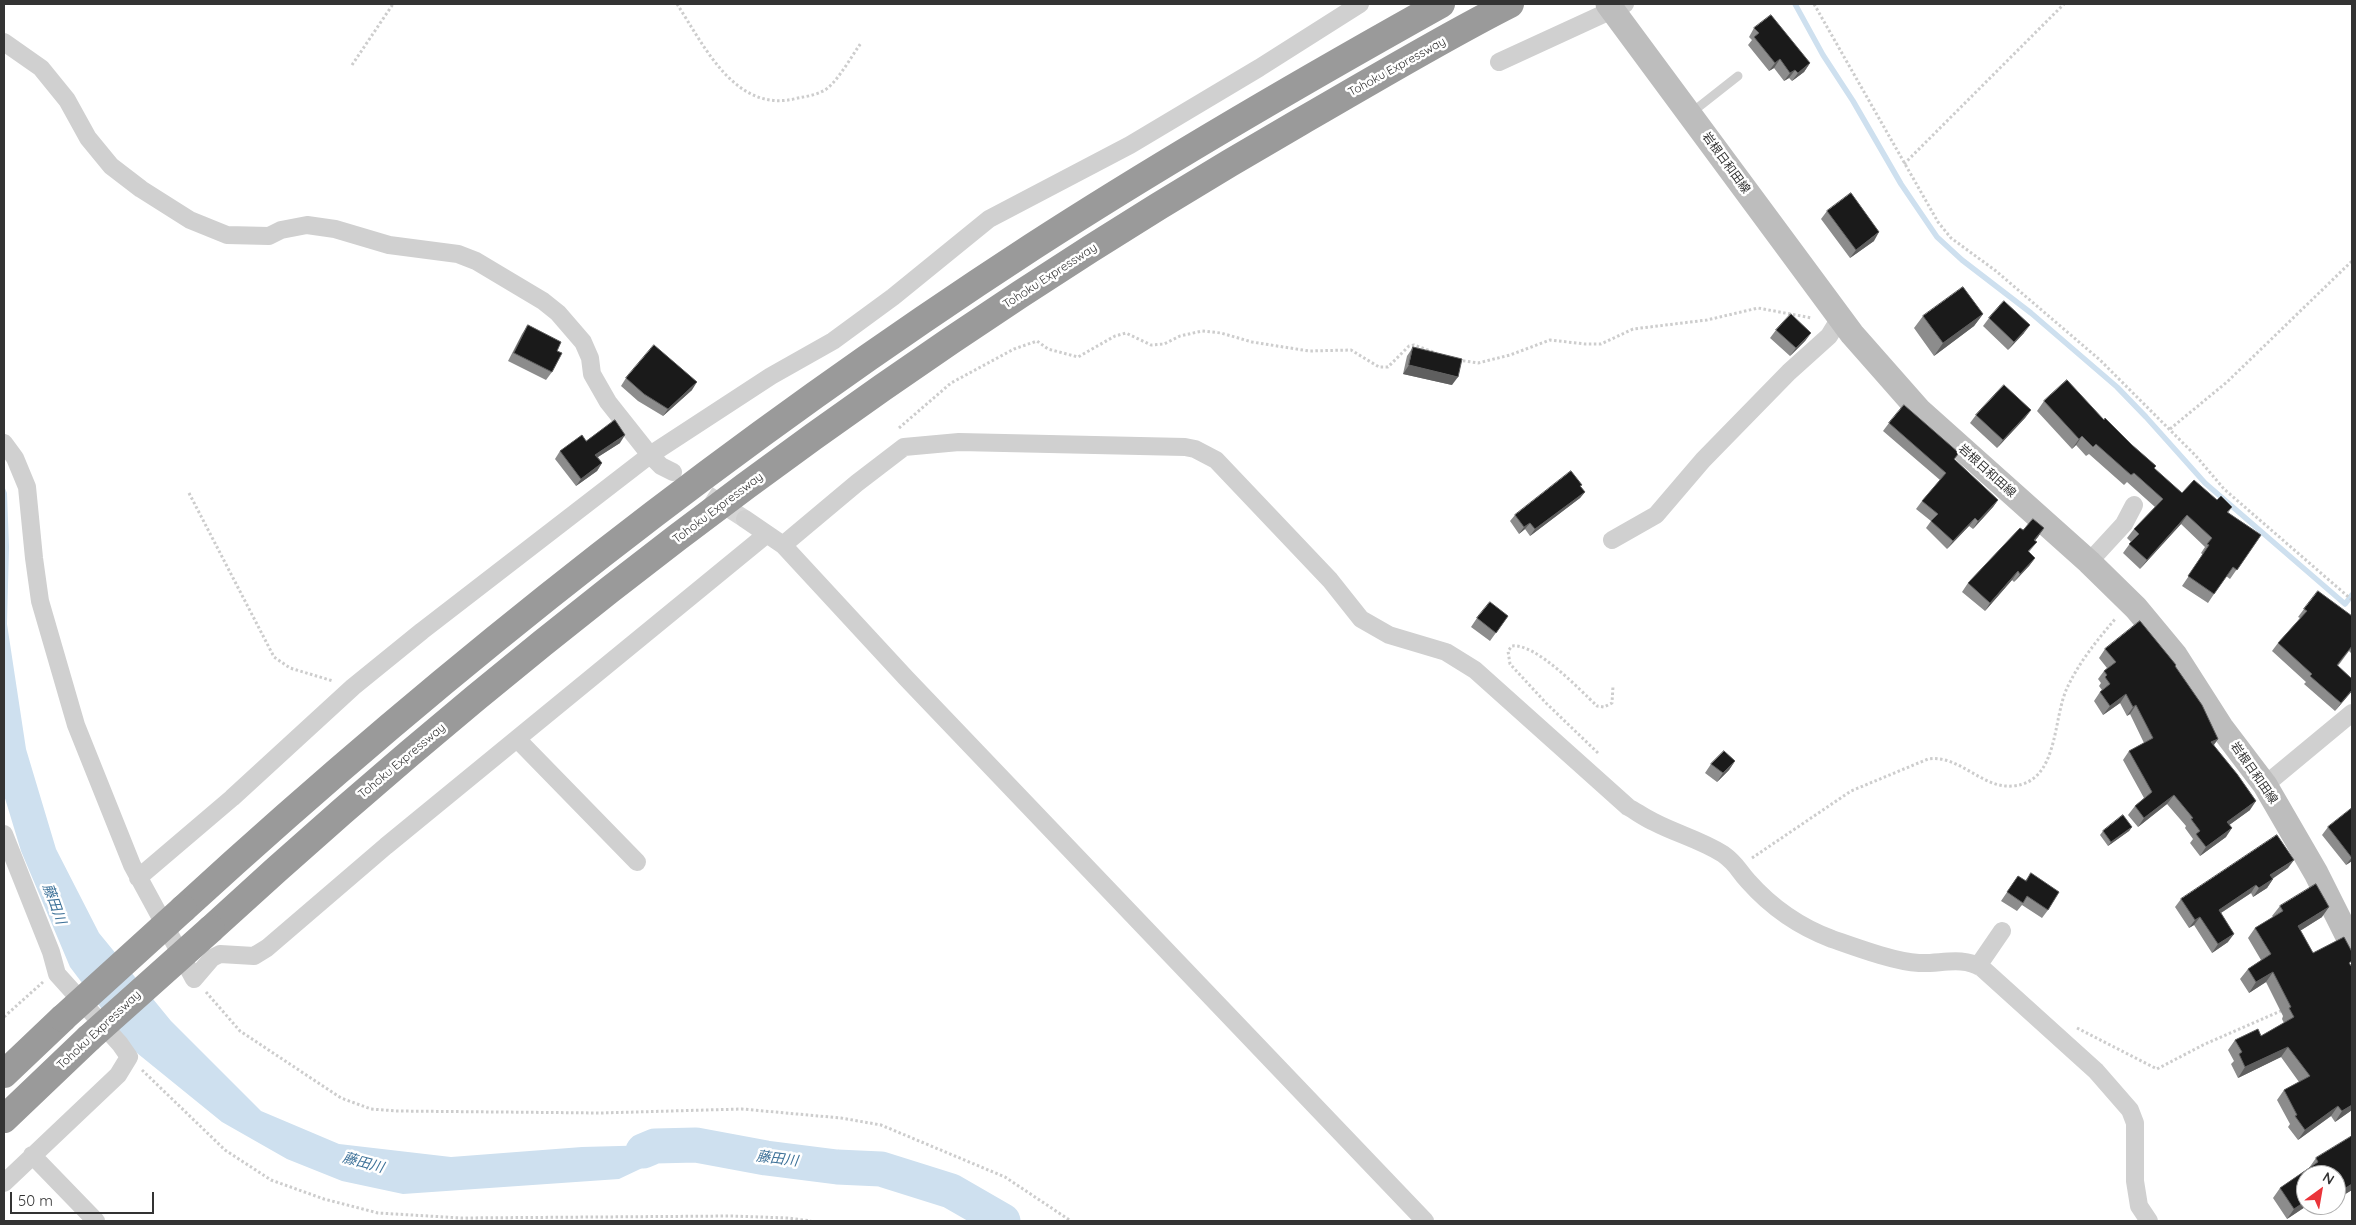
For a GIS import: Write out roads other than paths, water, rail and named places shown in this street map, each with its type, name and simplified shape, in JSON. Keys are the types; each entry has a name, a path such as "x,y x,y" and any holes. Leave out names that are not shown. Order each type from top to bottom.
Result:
{"highway":[{"path":"4,1074 62,1018 256,842 489,644 643,523 887,345 1039,243 1170,160 1441,4"},
{"name":"Tohoku Expressway","path":"4,1119 89,1038 352,803 508,672 667,546 906,372 1190,186 1510,4"}],"main road":[{"name":"岩根日和田線","path":"1615,6 1690,114 1840,318 1919,410 2089,562 2130,602 2175,655 2221,726 2265,785 2316,873 2352,945"}],"street":[{"path":"138,878 232,798 353,688 422,631 650,455 771,376 833,341 893,297 989,219 1130,145 1259,68 1360,4"},
{"path":"1499,62 1615,6"},
{"path":"4,42 41,68 66,100 88,138 111,166 141,190 190,220 227,236 269,236 282,230 307,225 336,229 389,245 458,254 476,261 543,301 558,313 583,342 590,358 592,374 608,402 650,455 661,466 673,472"},
{"path":"1612,540 1656,515 1703,460 1789,372 1829,336 1840,318"},
{"path":"783,546 857,482 904,447 959,442 1012,442 1195,448 1216,460 1330,580 1361,619 1389,635 1446,652 1468,665 1628,807 1655,823 1700,841 1739,866 1748,880 1772,905 1796,922 1831,938 1905,960 1920,963 1958,961 1978,966 2096,1071 2130,1110 2135,1123 2135,1181 2139,1206 2149,1221"},
{"path":"4,443 15,458 27,487 40,601 76,725 100,791 138,878 194,979 212,958 220,954 254,956 267,948 378,853 767,534"},
{"path":"2089,562 2124,524 2134,504"},
{"path":"745,519 783,546 912,686 1425,1221"},
{"path":"2265,785 2352,713"},
{"path":"517,739 638,862"},
{"path":"4,834 51,952 57,974 120,1044 129,1057 118,1075 4,1183"},
{"path":"1978,966 2002,931"},
{"path":"32,1155 96,1221"}],"lane":[{"path":"1690,114 1738,76"}],"water":[{"path":"4,486 7,493 9,547 7,624 26,749 56,849 99,933 171,1021 261,1111 339,1144 451,1157 582,1147 693,1144 619,1179 403,1194 342,1181 287,1159 222,1122 132,1049 70,967 21,851 4,795"}],"waterway":[{"path":"1795,4 1823,55 1853,101 1901,184 1937,237 1962,260 2031,313 2117,387 2205,483 2345,604 2352,595"},
{"name":"藤田川","path":"643,1151 655,1146 696,1145 766,1158 837,1167 881,1169 951,1191 1003,1221"}],"tunnel":[{"path":"685,480 745,519"}]}
